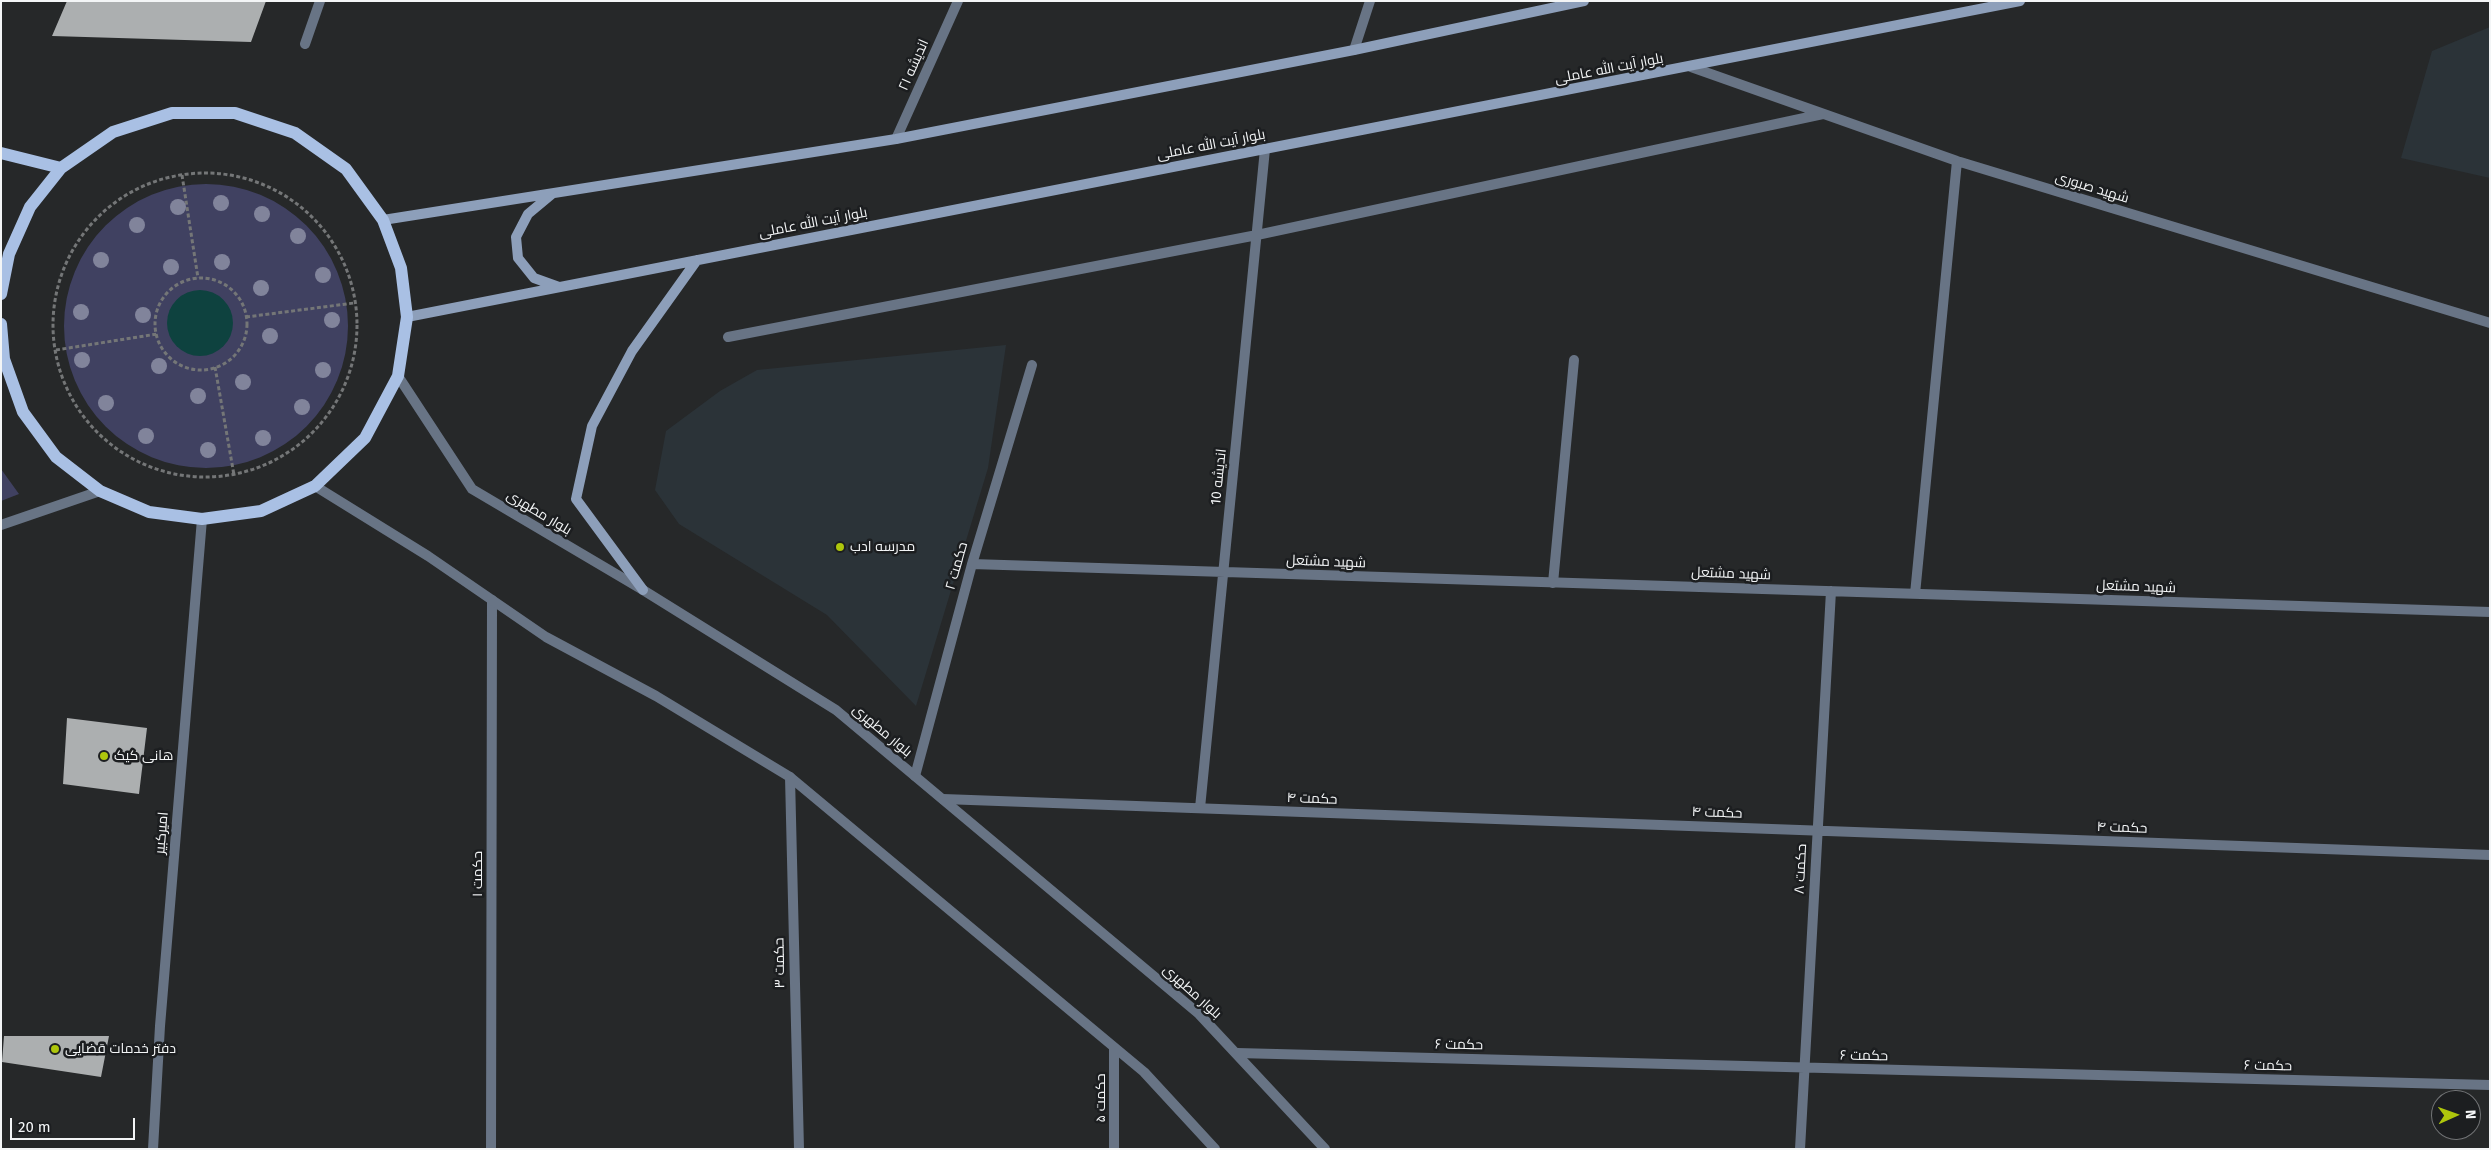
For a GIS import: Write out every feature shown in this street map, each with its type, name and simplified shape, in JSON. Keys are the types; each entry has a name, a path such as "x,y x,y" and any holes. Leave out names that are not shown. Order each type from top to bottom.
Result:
{"main road":[{"path":"384,220 896,139 1354,50 1584,1"},
{"name":"بلوار آیت‌ الله عاملی","path":"407,317 2020,1"},
{"path":"1,294 9,254 30,208 61,168 113,132 172,113 235,113 295,133 346,169 384,220 401,268 407,317 398,376 366,438 315,486 261,511 202,520 149,512 100,491 56,457 23,412 4,359 1,324"},
{"path":"1,153 61,168"},
{"path":"552,194 528,214 516,236 518,258 534,278 559,287"},
{"path":"643,590 576,499 592,426 632,352 697,260"}],"street":[{"path":"305,44 320,1"},
{"name":"اندیشه ۲۱","path":"896,139 958,1"},
{"path":"1354,50 1370,1"},
{"name":"شهید صبوری","path":"1690,67 1957,161 2490,323"},
{"path":"728,337 1257,235 1823,114"},
{"name":"اندیشه 10","path":"1200,808 1265,149"},
{"path":"1915,594 1957,161"},
{"path":"1553,583 1574,360"},
{"name":"حکمت ۲","path":"915,776 972,564 1032,364"},
{"name":"بلوار مطهری","path":"398,376 472,489 643,590 836,710 1199,1014 1325,1149"},
{"path":"315,486 428,556 546,637 656,696 790,777 1144,1072 1215,1149"},
{"path":"1,525 100,491"},
{"name":"امیرکبیر","path":"153,1149 160,1026 202,520"},
{"name":"شهید مشتعل","path":"972,564 2490,612"},
{"name":"حکمت ۸","path":"1800,1149 1831,591"},
{"name":"حکمت ۱","path":"491,1149 492,600"},
{"name":"حکمت ۳","path":"790,777 798,1149"},
{"name":"حکمت ۴","path":"943,800 2490,854"},
{"name":"حکمت ۵","path":"1114,1048 1114,1149"},
{"name":"حکمت ۶","path":"1237,1053 2490,1085"}],"path":[{"path":"195,173 231,175 267,185 299,204 328,236 348,273 354,303 357,315 354,358 339,397 314,432 280,458 241,474 198,478 157,470 119,452 87,422 68,391 56,350 53,319 59,282 74,248 96,219 125,196 158,180 182,175 195,173"},
{"path":"182,175 198,278"},
{"path":"198,278 217,280 230,287 240,298 246,317 247,328 243,343 234,356 206,370 190,369 176,363 164,352 155,323 157,309 164,296 175,286 188,279 198,278"},
{"path":"246,317 354,303"},
{"path":"56,350 157,334"},
{"path":"215,367 234,475"}],"shaded area":[{"path":"2490,27 2490,178 2401,158 2432,51"},
{"path":"220,184 261,194 285,208 307,225 324,247 338,271 346,298 348,326 346,354 338,381 324,405 307,427 285,444 261,458 234,466 192,468 151,458 127,444 105,427 88,405 74,381 66,354 64,312 74,271 88,247 105,225 127,208 151,194 178,186"},
{"path":"194,290 206,290 224,299 231,310 233,323 231,336 224,347 213,354 194,356 181,351 172,342 167,329 167,317 172,304 181,295"},
{"name":"مدرسه ادب","path":"1006,345 988,468 916,706 827,615 679,524 655,490 666,431 720,391 757,370"},
{"path":"1,469 19,494 1,501"}],"building":[{"path":"67,1 266,1 251,42 52,36"},
{"name":"هانی کیک","path":"67,718 147,728 139,794 63,784"},
{"name":"دفتر خدمات قضایی","path":"4,1036 109,1036 101,1077 2,1062"}],"place":[{"name":"مدرسه ادب","path":"840,547"},
{"name":"هانی کیک","path":"104,756"},
{"name":"دفتر خدمات قضایی","path":"55,1049"}]}
